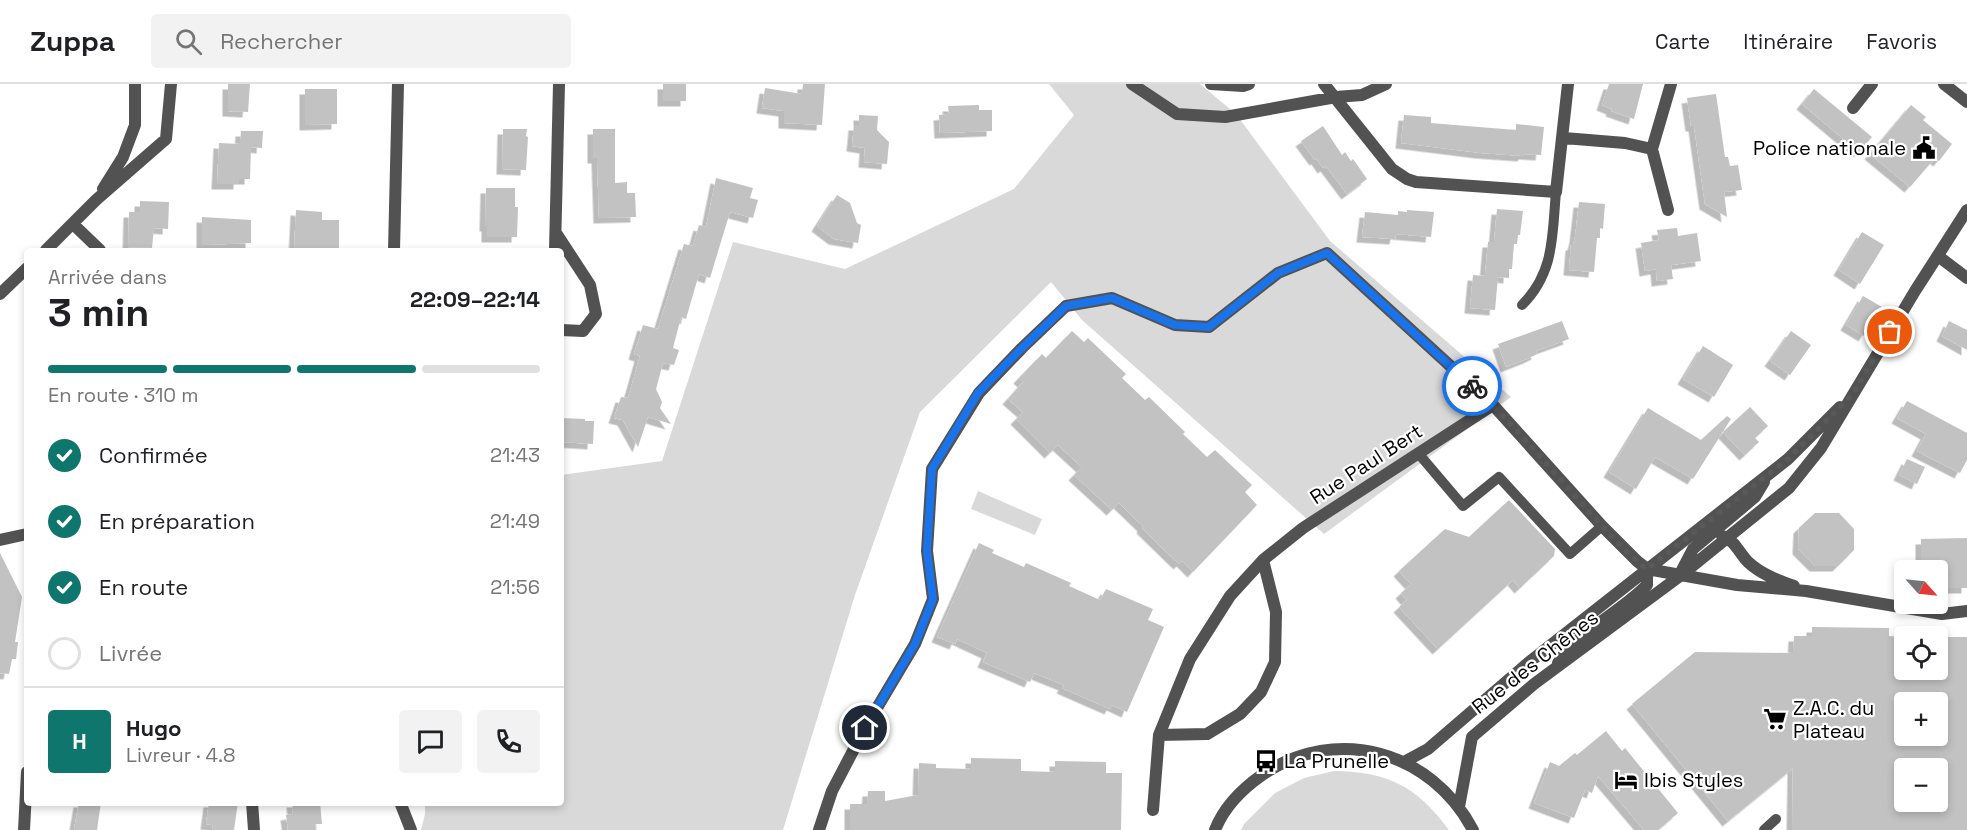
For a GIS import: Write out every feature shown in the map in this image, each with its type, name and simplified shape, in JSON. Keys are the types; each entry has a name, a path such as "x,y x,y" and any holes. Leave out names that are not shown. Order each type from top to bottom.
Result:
{"street":[{"path":"96,200 123,157 135,125 135,84"},
{"path":"48,248 96,200 166,139 171,84"},
{"path":"394,248 398,84"},
{"path":"555,248 559,84"},
{"path":"1132,84 1177,114 1225,117 1362,94 1386,84"},
{"path":"1211,84 1243,86 1249,84"},
{"path":"1324,84 1392,169 1407,179 1556,192 1564,138 1568,84"},
{"path":"1668,210 1652,149 1671,84"},
{"path":"1853,108 1872,84"},
{"path":"1944,84 1967,102"},
{"path":"1564,138 1625,143 1652,149"},
{"name":"Rue des Chênes","path":"1459,807 1472,737 1554,670 1680,576 1788,488 1821,448 1915,291 1967,210"},
{"path":"73,225 98,248"},
{"path":"556,233 590,285 596,314 583,331 564,330"},
{"path":"819,830 832,791 865,728 915,644 933,599 927,551 932,469 978,393 1066,306 1112,298 1175,325 1209,327 1278,273 1327,253 1493,405 1602,526 1647,569 1737,585 1806,591 1942,614 1967,611"},
{"path":"1938,256 1967,278"},
{"path":"0,294 24,271"},
{"name":"Rue des Chênes","path":"1404,762 1428,749 1528,663 1788,459 1853,394"},
{"name":"Rue Paul Bert","path":"1153,810 1159,735 1190,659 1230,596 1263,560 1312,521 1493,405"},
{"path":"1680,576 1694,549 1755,497 1770,473"},
{"path":"1699,530 1728,538 1747,561 1766,575 1806,591"},
{"path":"0,540 24,535"},
{"path":"1159,735 1207,734 1240,714 1261,692 1275,662 1276,612 1263,560"},
{"path":"1554,670 1567,649 1632,601 1647,585 1647,569"},
{"path":"1215,830 1221,816 1246,786 1280,763 1318,750 1347,748 1377,752 1404,762 1425,774 1444,789 1459,807 1473,830"},
{"path":"24,830 25,806"},
{"path":"252,806 254,830"},
{"path":"400,806 411,830"}],"lane":[{"path":"1522,305 1534,292 1544,275 1550,256 1556,192"},
{"path":"1418,453 1463,506 1499,477 1570,554 1602,526"},
{"path":"1764,830 1776,819"}],"shaded area":[{"path":"1049,84 1200,84 1236,114 1330,241 1511,397 1324,534 1082,320 1051,282 920,412 855,595 783,830 421,830 425,806 564,806 564,475 662,461 733,242 845,269 1014,189 1074,115"},
{"path":"978,491 1042,519 1035,535 971,509"},
{"path":"1334,771 1371,774 1400,784 1425,802 1449,830 1241,830 1244,824 1275,793 1304,778"}],"building":[{"path":"228,84 250,84 248,112 228,111"},
{"path":"663,84 686,84 686,101 663,101"},
{"path":"803,84 825,84 822,125 784,123 784,111 762,108 765,88 802,94"},
{"path":"1609,84 1643,84 1634,119 1611,111 1612,109 1602,105"},
{"path":"305,89 337,89 337,124 305,125"},
{"path":"1814,89 1872,137 1859,152 1802,104"},
{"path":"1716,94 1725,157 1728,157 1730,166 1738,165 1742,190 1724,192 1727,217 1705,204 1694,126 1691,126 1687,98"},
{"path":"979,105 979,110 992,110 992,131 940,133 939,115 949,114 948,106"},
{"name":"Police nationale","path":"1911,105 1926,117 1923,120 1952,144 1939,161 1935,158 1910,187 1870,154"},
{"path":"859,115 878,116 877,130 889,142 887,164 864,162 865,148 852,146 854,125 859,125"},
{"path":"1404,115 1431,117 1431,123 1516,130 1516,124 1544,127 1541,155 1481,153 1401,143"},
{"path":"1323,126 1342,155 1345,152 1351,161 1353,159 1367,179 1347,194 1326,166 1323,168 1317,159 1315,160 1301,141"},
{"path":"503,129 527,129 526,170 502,169"},
{"path":"593,129 615,129 615,183 627,182 627,193 635,193 636,217 599,218 597,158 593,158"},
{"path":"241,131 263,131 262,148 251,147 250,179 239,179 239,184 217,184 219,143 240,144"},
{"path":"716,178 753,188 750,198 758,200 753,218 730,212 710,278 699,274 686,319 681,317 673,348 679,350 674,365 663,363 656,389 662,402 660,408 671,424 648,417 638,447 623,420 614,418 621,397 628,398 640,356 634,354 643,325 658,329 684,244 693,246 699,225 706,227"},
{"path":"486,188 515,188 515,207 518,207 517,237 487,237"},
{"path":"837,195 850,203 857,223 861,225 858,243 834,239 817,226"},
{"path":"140,201 169,202 168,229 154,228 152,248 128,247 129,212 140,212"},
{"path":"1579,202 1605,204 1603,229 1600,228 1600,238 1597,238 1594,272 1569,270"},
{"path":"1497,209 1523,211 1520,235 1518,235 1517,244 1514,244 1509,278 1485,276 1488,242 1494,242"},
{"path":"296,210 322,212 322,220 339,220 339,248 294,248"},
{"path":"1407,210 1434,212 1431,237 1396,234 1395,239 1362,237 1365,212 1398,215 1398,211 1407,212"},
{"path":"202,217 251,220 251,243 202,245"},
{"path":"1677,228 1678,236 1697,233 1701,261 1671,265 1673,279 1657,281 1656,269 1645,271 1641,243 1659,240 1657,230"},
{"path":"1862,232 1884,245 1860,284 1839,270"},
{"path":"1473,275 1498,277 1495,310 1470,308"},
{"path":"1863,296 1882,307 1864,336 1846,325"},
{"path":"1562,321 1569,339 1536,351 1537,354 1506,367 1498,344"},
{"path":"1949,321 1967,330 1967,350 1942,336"},
{"path":"1072,331 1084,342 1088,338 1126,374 1122,378 1145,400 1149,397 1207,457 1215,450 1252,485 1245,492 1257,505 1193,572 1182,561 1179,564 1119,503 1112,510 1074,475 1082,467 1058,445 1050,453 1016,419 1023,412 1008,399 1023,382 1019,378 1042,354 1046,358"},
{"path":"1791,331 1811,345 1790,375 1770,361"},
{"path":"1703,346 1733,365 1714,397 1683,379"},
{"path":"1907,401 1967,433 1967,460 1960,473 1917,451 1926,434 1897,418"},
{"path":"1750,407 1768,426 1755,438 1759,442 1745,455 1723,432"},
{"path":"1648,408 1701,440 1727,416 1731,419 1693,479 1655,457 1636,489 1609,472"},
{"path":"564,418 594,421 593,444 564,442"},
{"path":"1907,459 1925,467 1917,484 1899,475"},
{"path":"1509,500 1555,549 1554,556 1520,588 1513,580 1438,649 1399,607 1407,600 1401,593 1411,584 1399,571 1445,529 1469,537"},
{"path":"1815,513 1839,513 1854,529 1854,550 1838,566 1815,566 1798,549 1799,528"},
{"path":"1967,538 1967,588 1948,588 1948,560 1921,560 1921,539"},
{"path":"979,543 994,550 992,553 1024,567 1026,563 1071,583 1069,586 1100,600 1106,589 1153,609 1148,620 1164,627 1127,712 1112,705 1110,709 1062,688 1064,685 1034,673 1030,682 983,662 987,653 957,639 955,644 937,637"},
{"path":"0,553 22,597 15,642 18,642 16,659 12,659 9,674 0,673"},
{"name":"Z.A.C. du Plateau","path":"1812,627 1889,628 1889,636 1894,636 1894,680 1948,680 1948,637 1967,637 1967,830 1792,830 1793,768 1728,821 1632,704 1695,652 1793,653 1794,636 1812,636"},
{"name":"Ibis Styles","path":"1606,731 1622,751 1625,748 1678,813 1658,830 1644,830 1598,776 1592,793 1585,790 1574,818 1534,803 1550,762 1559,766 1575,753 1577,755"},
{"path":"971,758 1021,759 1021,771 1055,772 1055,761 1106,762 1106,773 1122,773 1121,830 850,830 850,804 867,804 868,791 885,791 885,801 918,795 919,763 936,764 936,768 971,769"},
{"path":"78,806 100,806 97,830 74,830"},
{"path":"208,806 237,806 234,830 212,830 213,825 206,824"},
{"path":"292,806 320,806 322,824 315,824 316,830 288,830 286,815 293,814"}],"way so far":[{"path":"1472,386 1493,405 1602,526 1647,569 1788,459 1853,394 1890,332"}],"place":[{"name":"Police nationale","path":"1924,148"},
{"name":"Z.A.C. du Plateau","path":"1775,719"},
{"name":"La Prunelle","path":"1266,761"},
{"name":"Ibis Styles","path":"1626,780"}],"route":[{"path":"865,728 915,644 933,599 927,551 932,469 978,393 1066,306 1112,298 1175,325 1209,327 1278,273 1327,253 1472,386"}]}
